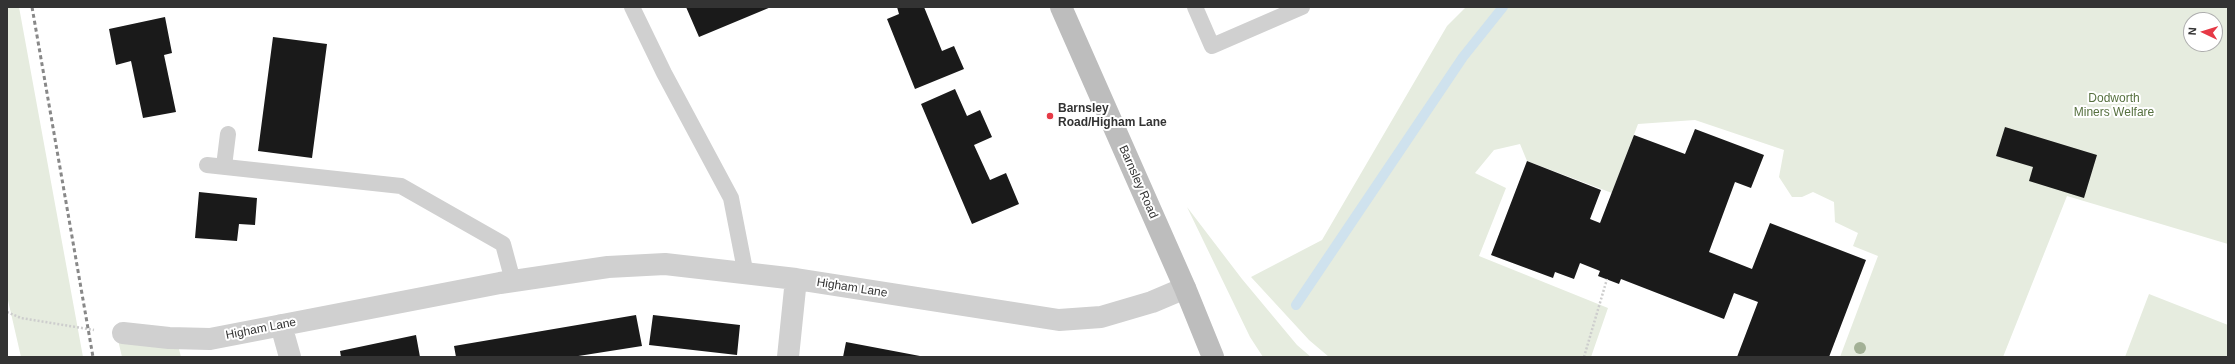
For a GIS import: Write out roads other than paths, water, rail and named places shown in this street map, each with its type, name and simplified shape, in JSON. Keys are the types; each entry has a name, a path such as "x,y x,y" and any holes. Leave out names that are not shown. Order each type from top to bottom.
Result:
{"main road":[{"name":"Barnsley Road","path":"1061,7 1185,288 1213,357"}],"street":[{"name":"Higham Lane","path":"123,333 169,338 210,339 281,325 327,318 445,292 608,267 665,264 746,275 796,279 1059,320 1101,317 1152,302 1185,288"},
{"path":"788,357 796,279"},
{"path":"281,325 290,357"}],"lane":[{"path":"632,7 664,72 731,198 746,275"},
{"path":"1195,7 1212,46 1302,7"},
{"path":"224,166 228,134"},
{"path":"207,165 401,186 503,244 513,281"}],"waterway":[{"path":"1296,305 1463,57 1503,7"}],"railway":[{"path":"32,7 93,357"}],"place":[{"name":"Barnsley Road/Higham Lane","path":"1050,116"}],"park label":[{"name":"Dodworth Miners Welfare","path":"2114,106"}]}
